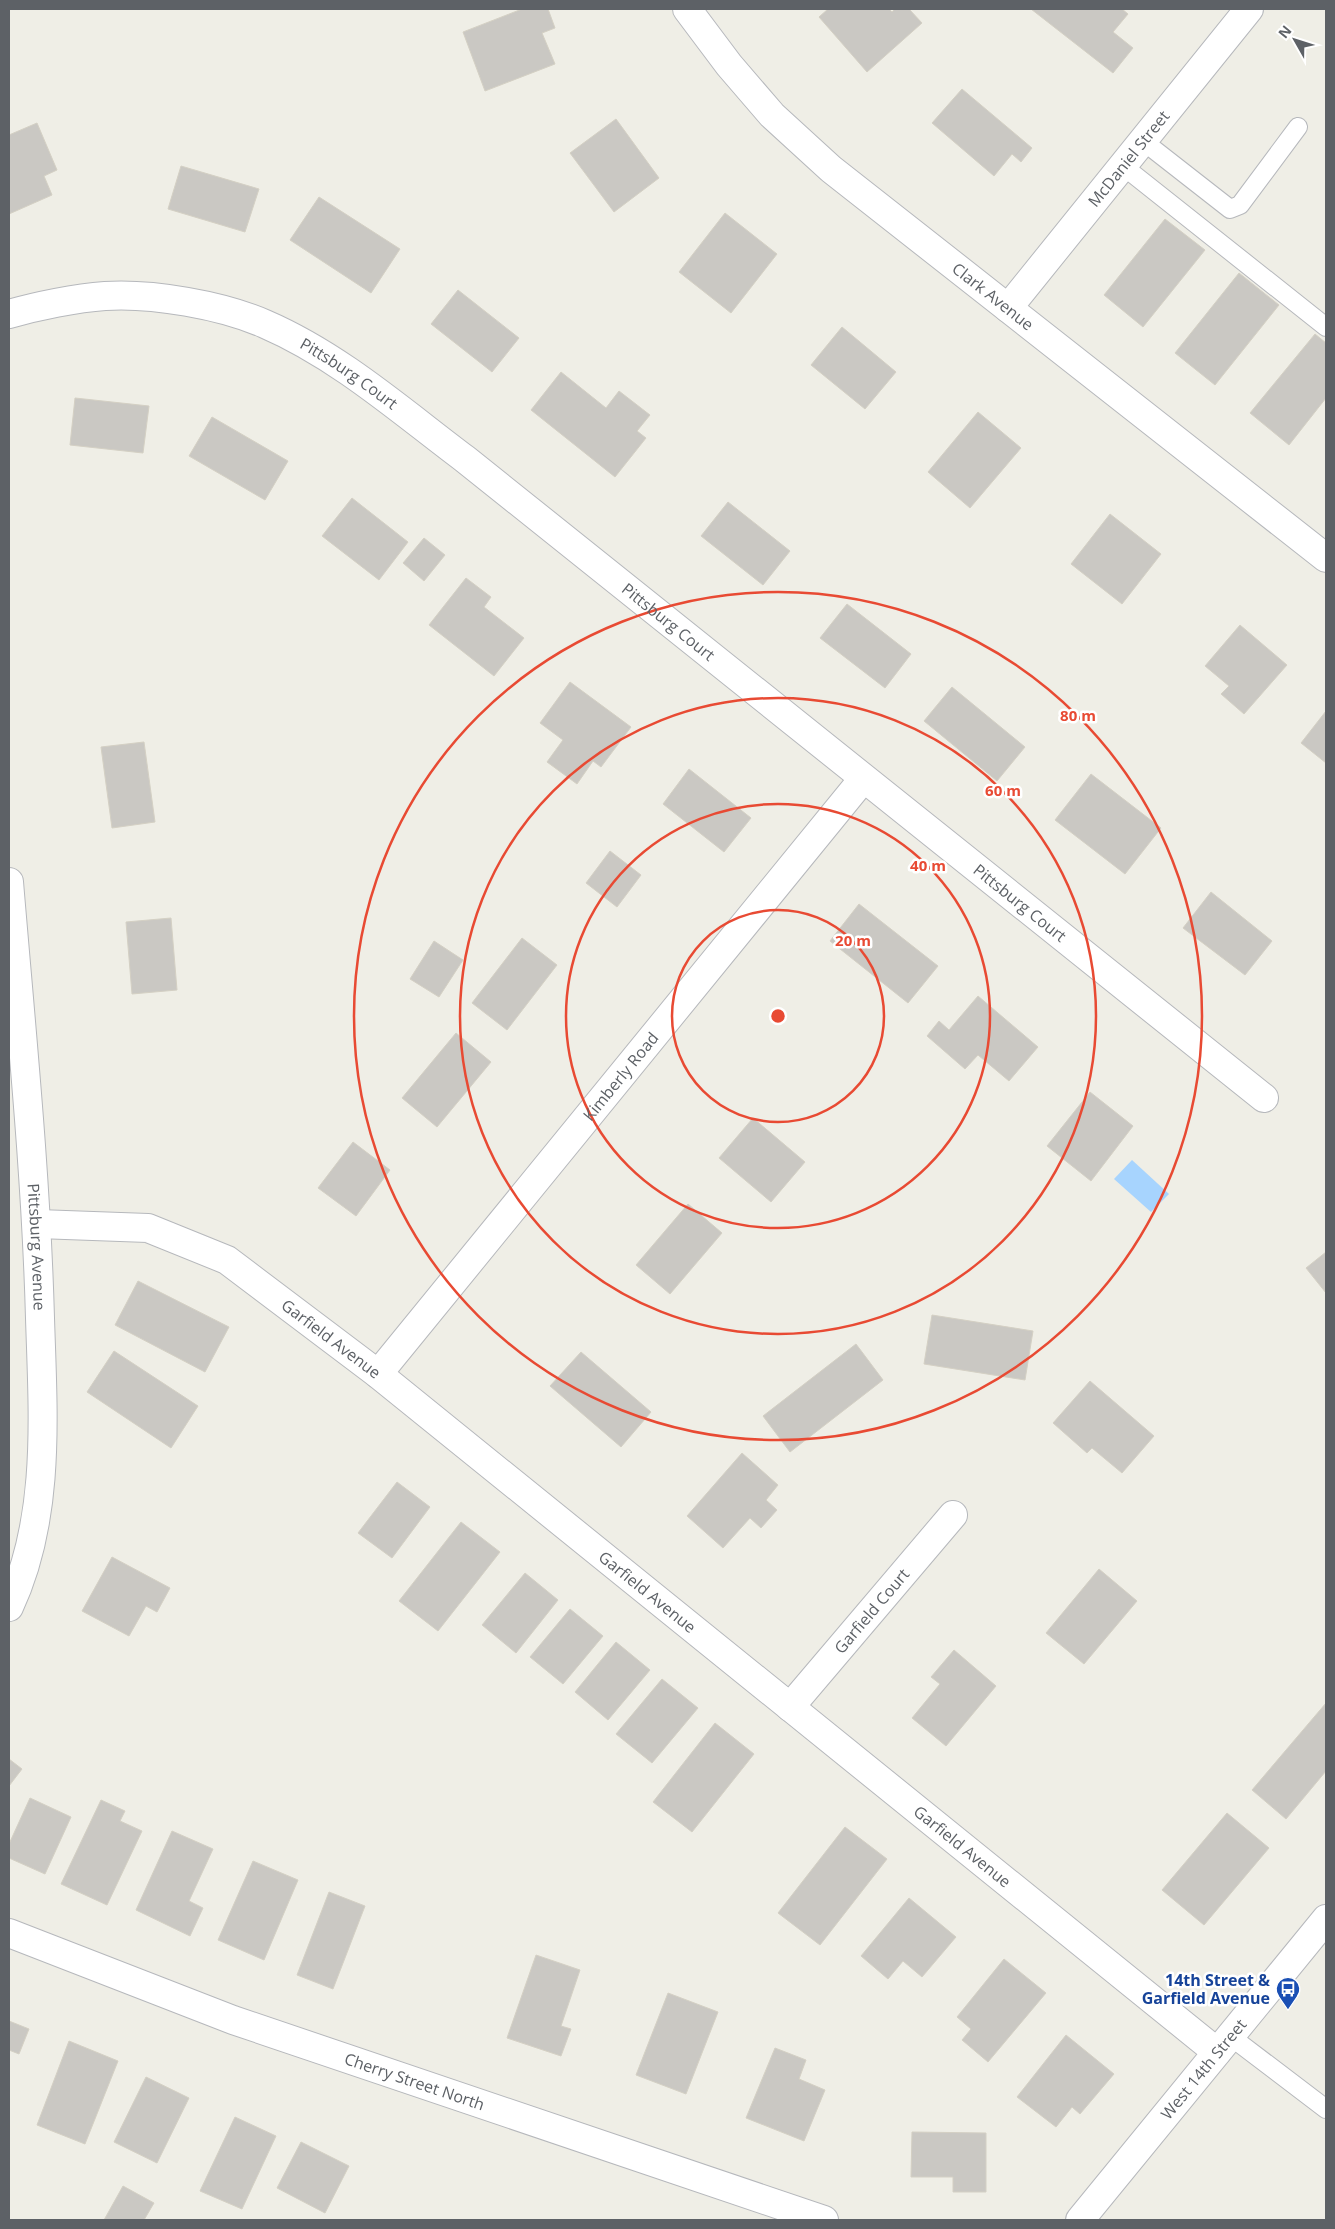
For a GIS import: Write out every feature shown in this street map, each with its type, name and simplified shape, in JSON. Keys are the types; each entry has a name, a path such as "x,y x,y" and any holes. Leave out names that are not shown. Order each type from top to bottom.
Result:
{"street":[{"name":"Clark Avenue","path":"688,9 730,65 772,115 831,169 1326,558"},
{"name":"McDaniel Street","path":"1008,308 1249,9"},
{"name":"Pittsburg Court","path":"9,314 25,309 105,296 154,297 218,308 264,324 310,347 348,371 465,459 1264,1098"},
{"name":"Kimberly Road","path":"378,1374 863,779"},
{"name":"Pittsburg Avenue","path":"9,882 38,1224 44,1441 32,1538 19,1585 9,1607"},
{"name":"Garfield Avenue","path":"38,1224 148,1228 227,1260 378,1374 790,1706 1224,2044"},
{"name":"Garfield Court","path":"790,1706 952,1515"},
{"name":"West 14th Street","path":"1080,2220 1326,1919"},
{"name":"Cherry Street North","path":"9,1933 232,2020 824,2220"}],"lane":[{"path":"1143,141 1230,209 1240,206 1298,127"},
{"path":"1123,166 1326,327"},
{"path":"1224,2044 1326,2109"}],"water":[{"path":"1132,1160 1169,1194 1151,1212 1114,1179"}],"building":[{"path":"522,9 548,9 555,28 542,33 555,64 485,91 463,32"},
{"path":"828,9 889,9 892,12 895,9 909,9 922,23 867,72 819,17"},
{"path":"1031,9 1122,9 1128,14 1113,32 1133,48 1113,73"},
{"path":"962,89 1032,148 1021,162 1012,154 994,176 932,123"},
{"path":"616,119 659,178 614,212 570,153"},
{"path":"37,123 57,170 44,176 52,195 9,214 9,135"},
{"path":"181,166 259,189 245,232 168,209"},
{"path":"319,197 400,249 371,293 290,240"},
{"path":"725,213 777,254 731,313 679,272"},
{"path":"1165,219 1205,250 1143,327 1104,295"},
{"path":"1239,273 1279,305 1215,385 1175,353"},
{"path":"458,290 519,338 492,372 431,324"},
{"path":"842,327 896,372 865,409 811,365"},
{"path":"1315,334 1326,343 1326,398 1289,445 1250,413"},
{"path":"561,372 606,408 619,391 650,415 637,431 646,438 615,477 531,410"},
{"path":"75,398 149,406 143,453 70,445"},
{"path":"978,412 1021,448 970,508 928,472"},
{"path":"212,417 288,461 265,500 189,456"},
{"path":"352,498 408,542 379,580 322,536"},
{"path":"728,502 790,551 763,585 701,536"},
{"path":"1110,514 1161,554 1122,604 1071,564"},
{"path":"424,538 445,555 424,581 403,563"},
{"path":"466,578 491,597 484,607 524,638 494,676 429,625"},
{"path":"847,604 911,654 885,688 820,638"},
{"path":"1240,625 1287,665 1244,714 1221,694 1229,686 1205,666"},
{"path":"570,682 631,727 601,767 593,761 577,784 547,762 563,740 540,723"},
{"path":"952,687 1025,747 997,781 924,721"},
{"path":"1326,711 1326,763 1301,743"},
{"path":"144,742 155,822 112,828 101,747"},
{"path":"689,769 751,818 724,852 663,804"},
{"path":"1091,774 1161,828 1125,874 1055,820"},
{"path":"610,851 641,875 617,907 586,883"},
{"path":"1211,892 1272,941 1245,975 1183,928"},
{"path":"859,904 938,966 908,1003 830,941"},
{"path":"171,918 177,990 132,994 126,922"},
{"path":"522,938 557,965 507,1030 472,1003"},
{"path":"434,941 463,960 439,997 410,979"},
{"path":"978,996 1038,1047 1009,1081 978,1055 965,1069 927,1036 939,1021 949,1030"},
{"path":"456,1033 491,1062 437,1127 402,1098"},
{"path":"1090,1092 1133,1126 1091,1181 1047,1146"},
{"path":"753,1118 805,1162 771,1202 719,1158"},
{"path":"353,1142 390,1170 356,1216 318,1188"},
{"path":"688,1204 722,1233 670,1294 636,1265"},
{"path":"1326,1252 1326,1293 1306,1268"},
{"path":"138,1281 229,1327 205,1372 115,1325"},
{"path":"932,1315 1033,1331 1025,1380 924,1364"},
{"path":"856,1344 883,1380 790,1452 763,1416"},
{"path":"114,1351 198,1406 171,1448 87,1392"},
{"path":"581,1352 651,1412 621,1447 550,1386"},
{"path":"1090,1381 1154,1436 1122,1473 1092,1448 1087,1453 1053,1423"},
{"path":"742,1453 778,1485 766,1500 777,1510 761,1528 750,1518 723,1548 687,1516"},
{"path":"397,1482 430,1507 392,1558 358,1533"},
{"path":"461,1522 500,1552 438,1631 399,1601"},
{"path":"112,1557 170,1588 157,1612 146,1606 129,1636 82,1611"},
{"path":"1099,1569 1137,1601 1084,1664 1046,1633"},
{"path":"525,1573 558,1600 516,1653 482,1625"},
{"path":"570,1609 603,1636 563,1684 530,1657"},
{"path":"616,1642 650,1670 608,1720 575,1692"},
{"path":"954,1650 996,1686 946,1746 912,1718 940,1684 931,1677"},
{"path":"662,1679 698,1708 652,1763 616,1734"},
{"path":"1326,1703 1326,1771 1286,1819 1252,1790"},
{"path":"715,1723 754,1754 692,1832 653,1802"},
{"path":"9,1759 22,1769 9,1786"},
{"path":"30,1798 71,1817 45,1874 9,1858 9,1844"},
{"path":"101,1800 125,1811 120,1821 142,1831 107,1905 61,1884"},
{"path":"1227,1813 1269,1848 1204,1925 1162,1890"},
{"path":"845,1827 887,1859 820,1945 778,1913"},
{"path":"172,1831 213,1849 189,1901 203,1908 190,1936 136,1910"},
{"path":"253,1861 298,1880 264,1960 218,1940"},
{"path":"329,1892 365,1906 333,1989 297,1975"},
{"path":"909,1898 956,1937 922,1977 903,1961 888,1979 861,1956"},
{"path":"536,1955 580,1970 561,2026 571,2029 561,2056 507,2038"},
{"path":"1004,1959 1046,1993 988,2062 962,2040 971,2029 957,2017"},
{"path":"668,1993 718,2012 686,2094 636,2075"},
{"path":"9,2021 29,2029 19,2054 9,2050"},
{"path":"1066,2035 1114,2074 1080,2114 1072,2107 1056,2127 1017,2097"},
{"path":"69,2041 118,2061 85,2144 37,2125"},
{"path":"775,2048 806,2060 799,2079 825,2090 804,2141 746,2118"},
{"path":"146,2077 189,2098 157,2163 114,2142"},
{"path":"235,2117 276,2136 242,2209 200,2191"},
{"path":"912,2132 986,2133 986,2192 953,2192 953,2177 911,2177"},
{"path":"301,2142 349,2166 325,2213 277,2188"},
{"path":"123,2186 154,2203 144,2220 104,2220"}],"place":[{"name":"14th Street & Garfield Avenue","path":"1288,2010"}]}
